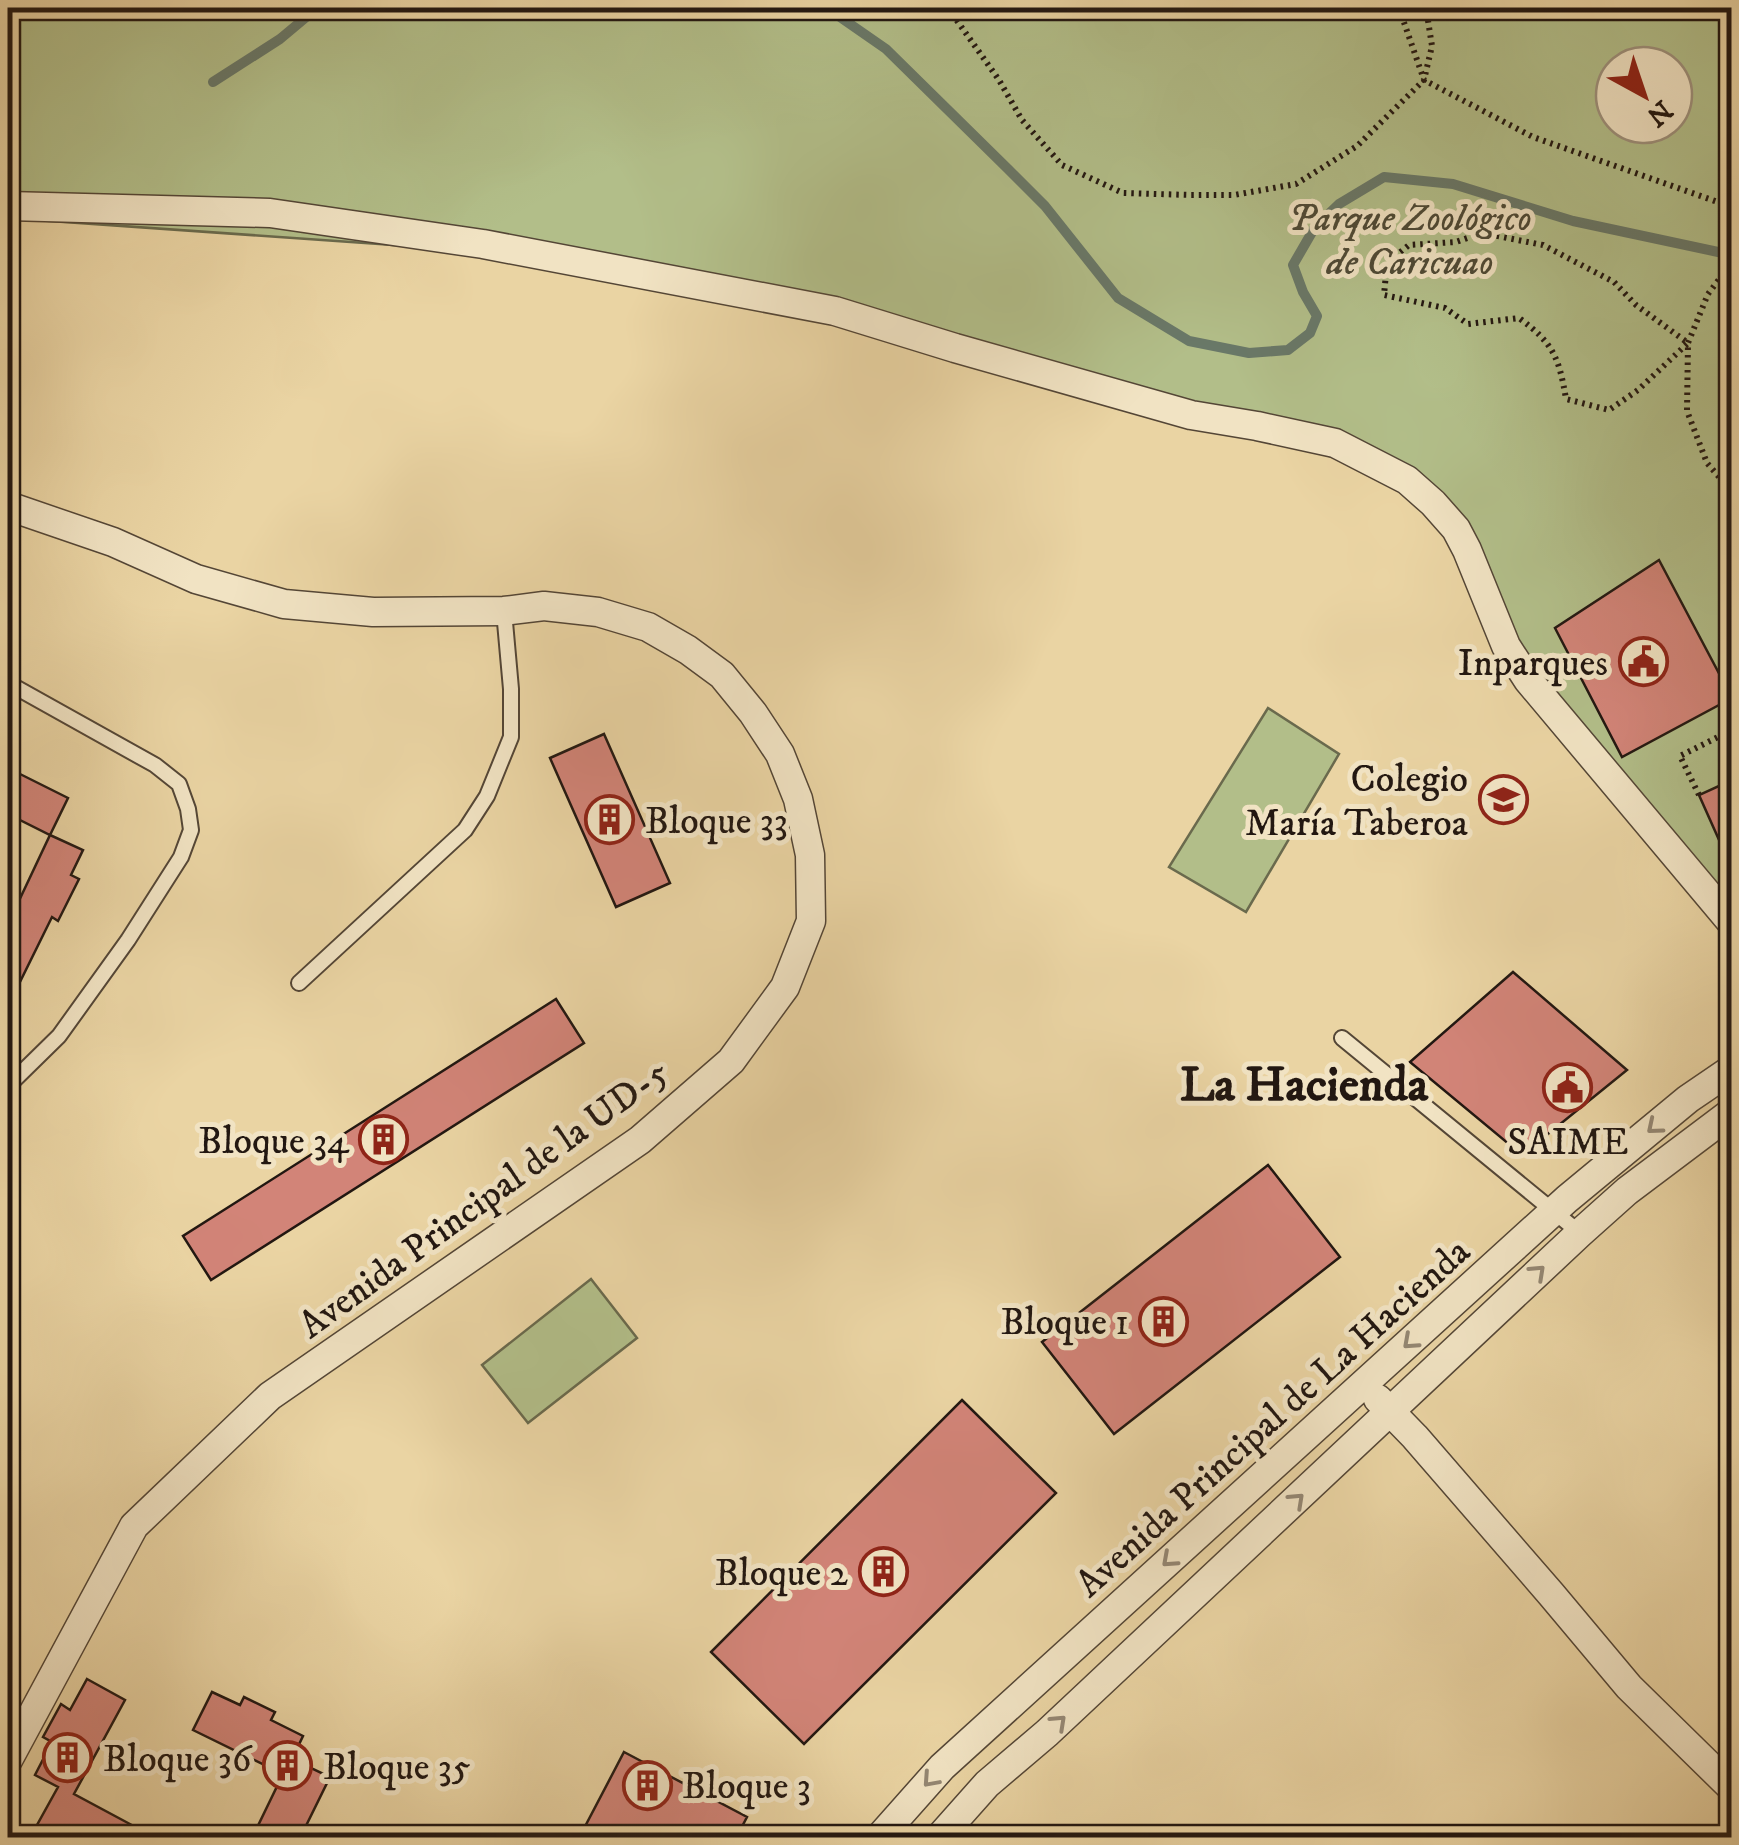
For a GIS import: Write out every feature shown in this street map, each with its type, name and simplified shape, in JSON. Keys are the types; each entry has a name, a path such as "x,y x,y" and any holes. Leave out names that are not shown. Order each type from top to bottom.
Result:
{"street":[{"path":"8,206 270,213 483,244 835,310 1192,415 1336,443 1407,480 1456,529 1506,646 1528,680 1732,923"},
{"name":"Avenida Principal de la UD-5","path":"8,506 113,542 196,579 284,604 373,612 504,611 544,606 598,612 648,627 722,675 780,754 798,799 810,855 811,920 785,987 730,1061 640,1140 270,1396 134,1526 8,1760"},
{"name":"Avenida Principal de La Hacienda","path":"878,1838 942,1767 1553,1212 1688,1099 1732,1069"},
{"name":"Avenida Principal de La Hacienda","path":"939,1838 988,1784 1580,1233 1627,1191 1732,1112"},
{"path":"1363,1384 1629,1686 1732,1788"}],"lane":[{"path":"299,983 465,830 488,796 511,737 504,611"},
{"path":"8,682 156,765 179,784 191,830 180,857 128,940 59,1036 8,1086"},
{"path":"1342,1038 1580,1233"}],"path":[{"path":"948,8 1022,120 1062,165 1123,193 1234,195 1296,184 1358,146 1424,80 1432,46 1426,8"},
{"path":"1398,8 1424,80 1533,137 1732,207"},
{"path":"1482,232 1543,245 1614,282 1636,305 1688,343 1638,390 1609,410 1566,399 1560,366 1543,336 1518,318 1468,324 1445,308 1384,296 1386,264 1409,245 1456,242 1482,232"},
{"path":"1732,262 1708,294 1688,343 1688,411 1708,463 1732,492"},
{"path":"1699,794 1680,756 1732,730"}],"green space":[{"name":"Parque Zoológico de Caricuao","path":"8,8 1731,8 1731,911 1530,679 1465,550 1406,483 1196,409 958,344 479,251 8,218"},
{"path":"1268,708 1339,754 1246,912 1169,867"},
{"path":"591,1279 637,1338 528,1423 482,1365"}],"building":[{"name":"Inparques","path":"1659,560 1732,698 1622,757 1555,628"},
{"name":"Bloque 33","path":"604,734 670,883 616,907 550,758"},
{"path":"8,768 68,798 50,835 8,814"},
{"path":"1732,780 1732,869 1699,795"},
{"path":"50,835 83,850 71,875 79,879 58,921 52,917 14,994 8,991 8,924"},
{"path":"1513,972 1627,1070 1522,1155 1410,1062"},
{"name":"Bloque 34","path":"556,999 584,1043 211,1280 183,1236"},
{"name":"Bloque 1","path":"1268,1165 1340,1257 1114,1434 1042,1342"},
{"name":"Bloque 2","path":"962,1400 1056,1493 804,1744 711,1652"},
{"name":"Bloque 36","path":"87,1679 125,1700 74,1794 156,1838 61,1838 37,1825 58,1787 35,1775 52,1742 43,1737 61,1704 70,1710"},
{"name":"Bloque 35","path":"212,1692 240,1705 244,1697 275,1712 271,1720 303,1736 292,1759 330,1777 300,1838 252,1838 283,1774 193,1730"},
{"name":"Bloque 3","path":"624,1752 747,1817 736,1838 579,1838"}],"waterway":[{"path":"213,82 280,39 317,8"},
{"path":"827,8 886,49 1008,169 1045,206 1118,298 1189,341 1249,353 1288,350 1310,333 1317,316 1293,265 1315,227 1339,204 1384,177 1453,184 1573,221 1732,255"}],"place":[{"name":"Inparques","path":"1643,662"},
{"name":"Colegio María Taberoa","path":"1503,800"},
{"name":"Bloque 33","path":"610,820"},
{"name":"SAIME","path":"1568,1087"},
{"name":"Bloque 34","path":"384,1140"},
{"name":"Bloque 1","path":"1164,1321"},
{"name":"Bloque 2","path":"883,1572"},
{"name":"Bloque 36","path":"68,1758"},
{"name":"Bloque 35","path":"288,1766"},
{"name":"Bloque 3","path":"647,1785"}],"district":[{"name":"La Hacienda","path":"1304,1083"}]}
